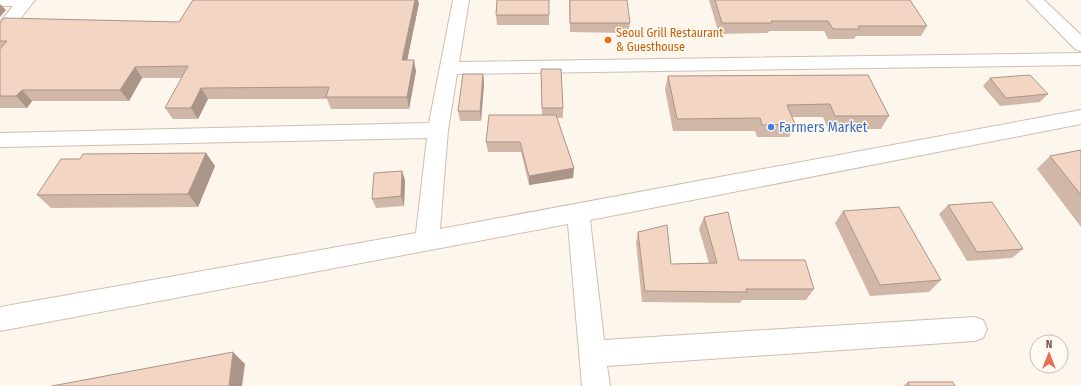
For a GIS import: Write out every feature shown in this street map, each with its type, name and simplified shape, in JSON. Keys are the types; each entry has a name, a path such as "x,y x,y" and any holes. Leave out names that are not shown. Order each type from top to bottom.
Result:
{"street":[{"path":"427,241 438,130 461,0"},
{"path":"1035,0 1081,45"},
{"path":"0,1 27,1"},
{"path":"0,33 27,1"},
{"path":"450,68 1081,59"},
{"path":"0,319 578,213 1081,117"},
{"path":"0,140 438,130"},
{"path":"578,213 596,386"},
{"path":"592,354 974,329"}],"building":[{"path":"193,0 415,0 402,60 414,60 407,97 326,97 329,87 201,88 191,108 165,108 188,66 135,67 120,90 22,90 16,96 0,96 0,49 7,41 0,41 0,23 4,18 179,22"},
{"path":"497,0 549,0 549,15 496,15"},
{"path":"570,0 627,0 630,23 570,23"},
{"path":"715,0 910,0 927,26 858,26 860,29 833,29 828,21 722,23"},
{"path":"541,69 561,69 563,108 542,108"},
{"path":"463,74 483,74 480,111 458,111"},
{"path":"868,75 889,116 835,116 830,104 787,105 795,124 762,125 760,118 677,119 668,76"},
{"path":"1030,75 1048,94 1006,98 990,78"},
{"path":"489,115 556,115 574,168 529,176 520,142 486,142"},
{"path":"1081,150 1081,195 1050,156"},
{"path":"206,153 188,194 37,195 61,159 80,159 83,154"},
{"path":"402,171 401,196 372,199 374,173"},
{"path":"992,202 1023,249 977,252 948,205"},
{"path":"899,207 941,280 880,285 843,211"},
{"path":"728,212 739,260 805,260 814,289 746,289 747,292 645,291 638,232 667,225 671,264 717,263 704,217"},
{"path":"233,352 229,386 52,386"},
{"path":"908,382 953,382 955,386 909,386"}],"place":[{"name":"Seoul Grill Restaurant & Guesthouse","path":"608,40"},
{"name":"Farmers Market","path":"771,127"}]}
